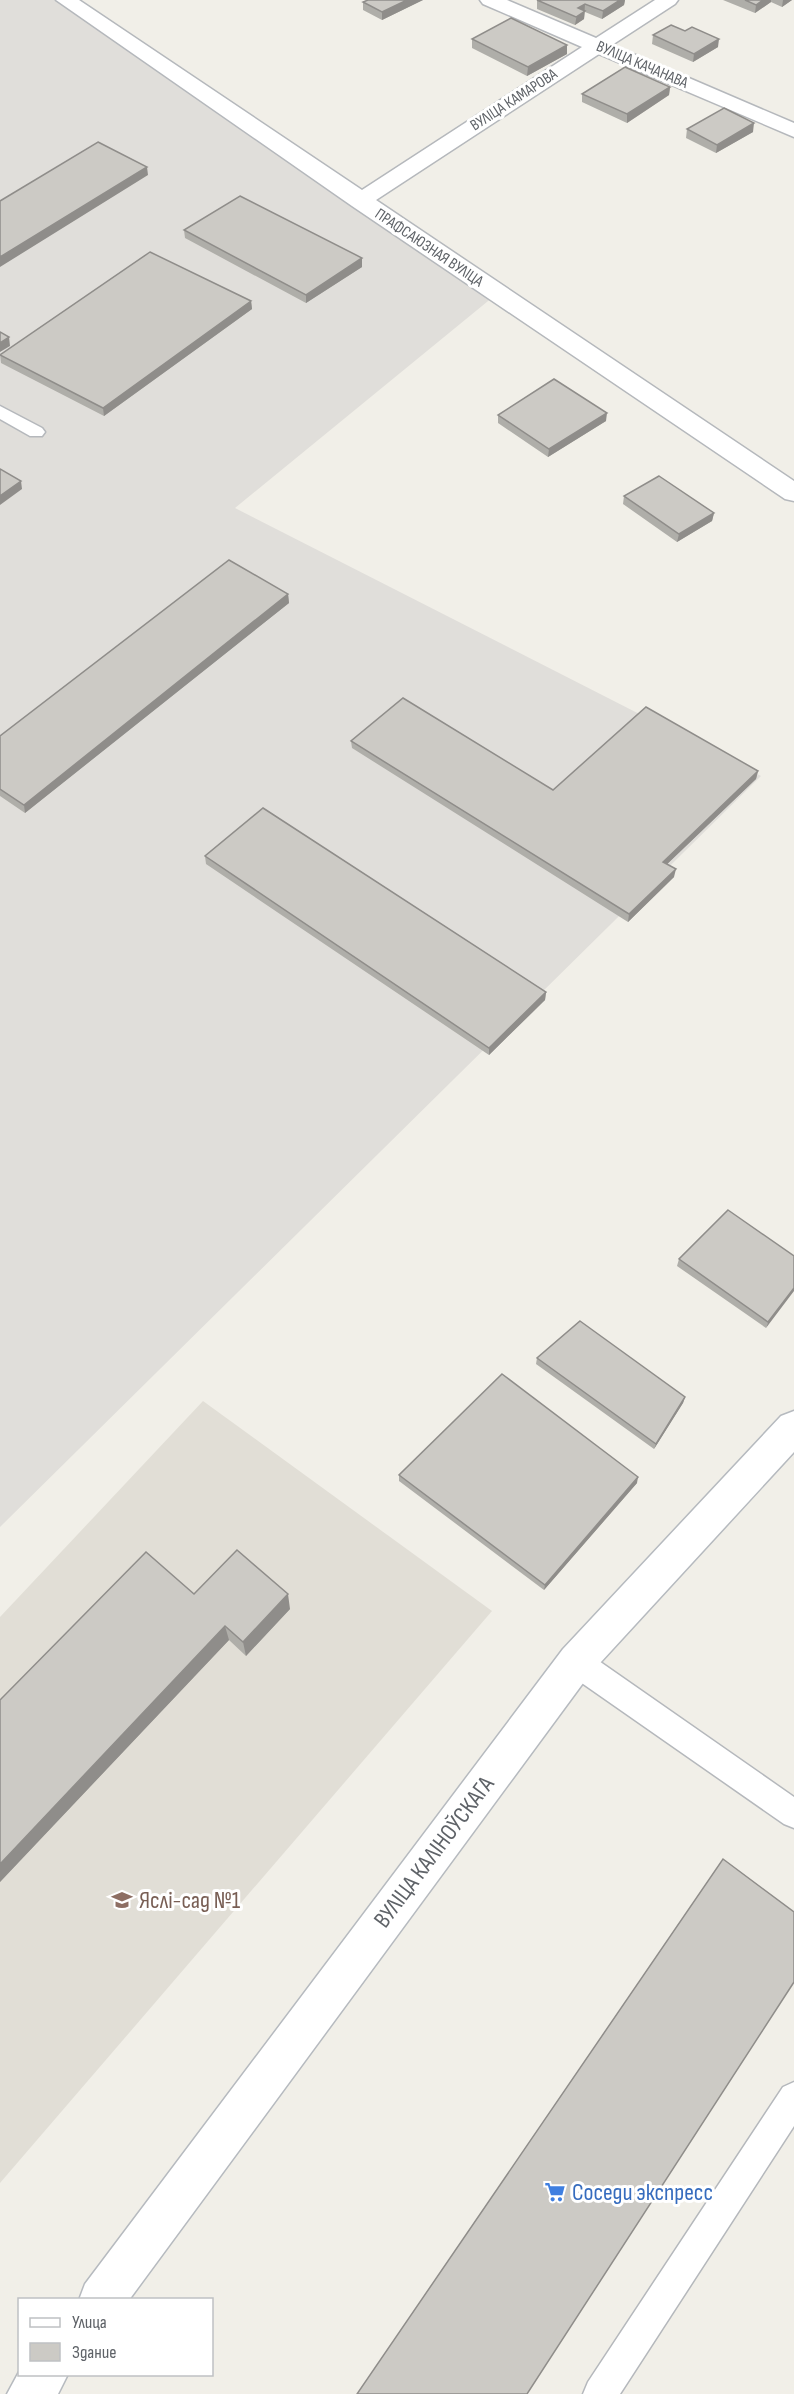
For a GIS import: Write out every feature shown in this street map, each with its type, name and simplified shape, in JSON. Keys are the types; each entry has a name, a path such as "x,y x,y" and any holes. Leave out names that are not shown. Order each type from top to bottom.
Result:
{"street":[{"name":"ПРАФСАЮЗНАЯ ВУЛІЦА","path":"66,0 794,493"},
{"name":"ВУЛІЦА КАЧАНАВА","path":"490,0 794,131"},
{"name":"ВУЛІЦА КАМАРОВА","path":"360,201 668,0"},
{"name":"ВУЛІЦА КАЛІНОЎСКАГА","path":"102,2298 576,1662 794,1427"},
{"path":"30,2394 44,2376"}],"lane":[{"path":"0,412 36,432"},
{"path":"576,1662 794,1814"},
{"path":"600,2394 794,2098"}],"shaded area":[{"path":"0,0 64,0 493,297 235,508 761,776 0,1527"},
{"name":"Яслі-сад №1","path":"203,1401 492,1611 0,2183 0,1617"}],"building":[{"path":"407,0 382,12 363,2"},
{"path":"537,0 620,0 603,11 585,4 578,8 585,11 576,17"},
{"path":"745,0 763,0 756,5"},
{"path":"511,18 567,45 528,67 472,39"},
{"path":"671,25 685,31 692,27 719,39 694,54 653,35"},
{"path":"625,67 670,87 627,114 582,94"},
{"path":"724,108 754,123 717,145 687,129"},
{"path":"98,142 147,167 0,257 0,201"},
{"path":"240,196 362,258 306,295 184,230"},
{"path":"150,252 251,301 103,408 0,355"},
{"path":"0,332 9,337 0,343"},
{"path":"554,379 607,413 549,449 498,415"},
{"path":"0,469 21,481 0,496"},
{"path":"659,476 714,513 679,534 624,496"},
{"path":"229,560 288,594 24,805 0,789 0,736"},
{"path":"403,698 553,790 646,707 758,771 663,862 676,869 629,914 351,741"},
{"path":"263,808 546,992 489,1048 205,856"},
{"path":"728,1210 794,1256 794,1288 768,1322 679,1259"},
{"path":"580,1321 685,1397 656,1444 537,1358"},
{"path":"502,1374 638,1477 545,1585 399,1475"},
{"path":"237,1550 288,1594 243,1642 225,1626 0,1864 0,1700 146,1552 194,1594"},
{"path":"723,1859 794,1912 794,1982 527,2394 357,2394"}],"place":[{"name":"Яслі-сад №1","path":"122,1900"},
{"name":"Соседи экспресс","path":"555,2192"}]}
